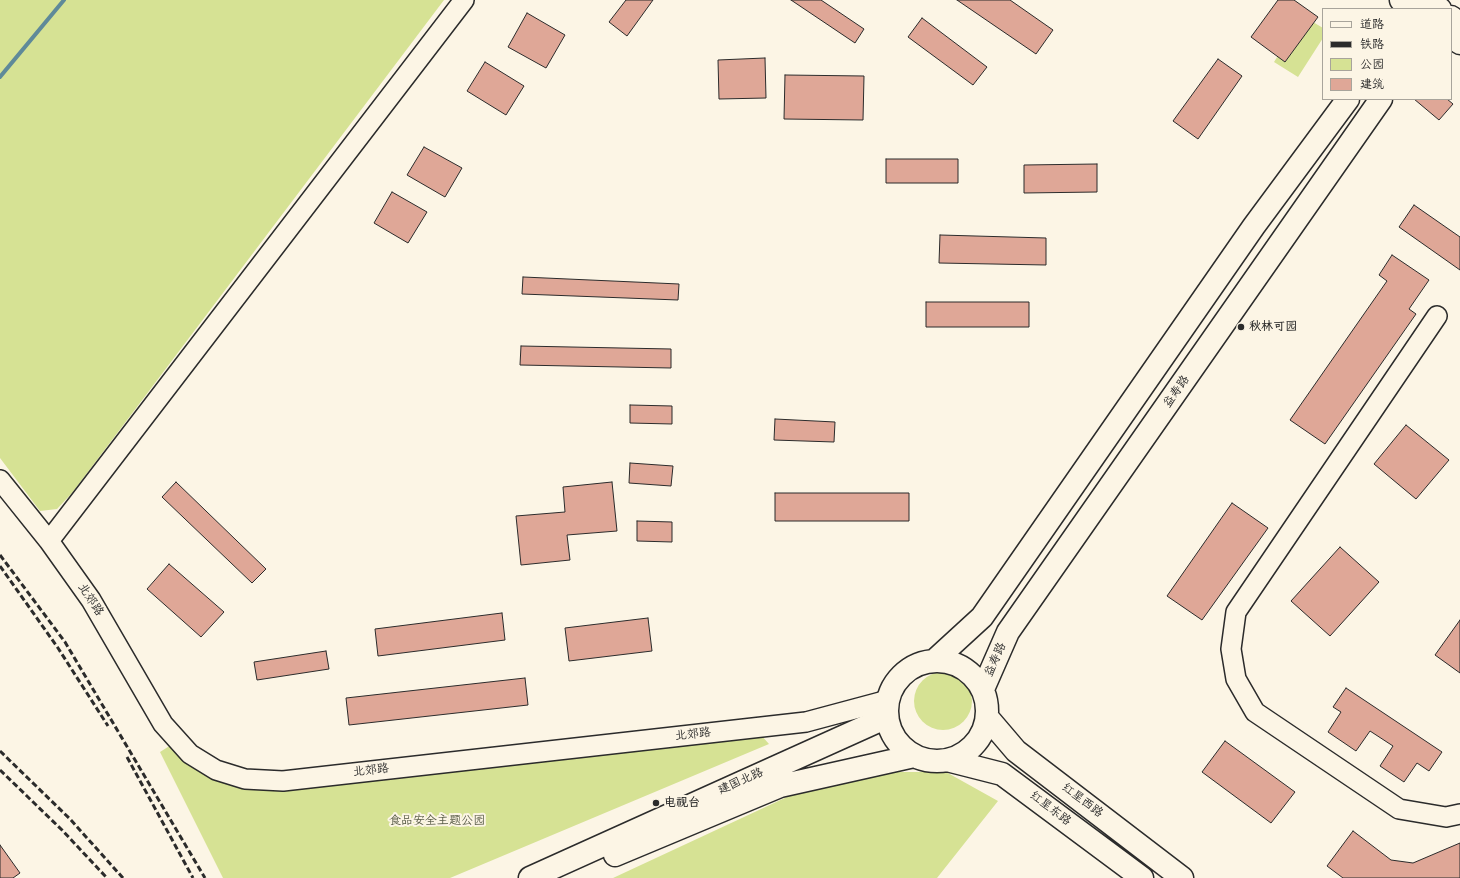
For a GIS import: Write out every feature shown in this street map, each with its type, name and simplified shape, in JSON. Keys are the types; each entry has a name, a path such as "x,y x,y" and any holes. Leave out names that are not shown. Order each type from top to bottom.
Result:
{"main road":[{"path":"1401,0 1413,8"},
{"path":"1415,8 1421,0"},
{"path":"1428,0 1439,8"},
{"path":"1445,8 1452,0"},
{"path":"1452,18 1460,24"},
{"path":"1452,37 1460,43"},
{"path":"934,661 982,617 1254,226 1347,100"},
{"name":"益寿路","path":"982,689 1008,632 1380,100"},
{"path":"934,661 949,663 963,668 974,677 982,689 987,703 987,717 984,731 976,743 963,754 947,760 930,761 914,756 901,746 892,732 888,708 894,686 904,673 918,665 934,661"},
{"name":"建国北路","path":"530,878 888,708"},
{"name":"红星西路","path":"987,717 1016,751 1182,878"},
{"name":"建国北路","path":"565,878 615,855 780,786 914,756"},
{"name":"红星东路","path":"947,760 1002,774 1142,878"}],"street":[{"path":"49,542 464,0"},
{"path":"1437,316 1236,612 1231,649 1236,679 1255,712 1399,809 1446,817 1460,814"},
{"name":"北郊路","path":"0,480 49,542 91,600 163,724 190,754 216,770 245,779 283,781 806,722 888,708"}],"green space":[{"path":"0,0 444,0 72,493 57,509 40,511 0,458"},
{"path":"1303,16 1322,27 1322,40 1298,77 1274,62"},
{"path":"943,672 954,674 967,685 970,690 972,701 970,712 959,725 954,728 943,730 932,728 919,717 916,712 914,701 916,690 927,677 932,674"},
{"name":"食品安全主题公园","path":"761,735 769,744 450,878 223,878 160,752 171,745 229,783"},
{"path":"880,772 946,772 998,801 937,878 613,878 817,783"}],"building":[{"path":"626,0 653,0 627,36 609,22"},
{"path":"791,0 821,0 864,29 855,43"},
{"path":"957,0 1010,0 1053,30 1036,54"},
{"path":"1278,0 1294,0 1318,17 1285,62 1251,37"},
{"path":"527,13 565,35 546,68 508,47"},
{"path":"922,18 987,67 973,85 908,37"},
{"path":"765,58 766,98 719,99 718,60"},
{"path":"1218,59 1242,76 1198,139 1173,121"},
{"path":"485,62 524,86 506,115 467,91"},
{"path":"785,75 864,76 863,120 784,119"},
{"path":"1415,100 1448,100 1453,104 1439,120"},
{"path":"424,147 462,168 445,197 407,175"},
{"path":"886,159 958,159 958,183 886,183"},
{"path":"1097,164 1097,192 1024,193 1024,165"},
{"path":"392,192 427,212 408,243 374,223"},
{"path":"1414,205 1460,237 1460,270 1399,227"},
{"path":"940,235 1046,238 1046,265 939,263"},
{"path":"1392,255 1429,280 1409,309 1416,314 1325,444 1290,420 1387,281 1379,275"},
{"path":"523,277 679,284 678,300 522,294"},
{"path":"926,302 1029,302 1029,327 926,327"},
{"path":"521,346 671,349 671,368 520,365"},
{"path":"630,405 672,406 672,424 630,423"},
{"path":"775,419 835,422 834,442 774,440"},
{"path":"1406,425 1449,460 1416,499 1374,464"},
{"path":"630,463 673,466 671,486 629,483"},
{"path":"176,482 266,569 252,583 162,497"},
{"path":"612,482 617,531 567,535 570,560 521,565 516,516 565,512 563,487"},
{"path":"775,493 909,493 909,521 775,521"},
{"path":"1232,503 1268,528 1202,620 1167,596"},
{"path":"637,521 672,522 672,542 637,541"},
{"path":"1340,547 1379,582 1330,636 1291,601"},
{"path":"169,564 224,612 201,637 147,589"},
{"path":"502,613 505,640 378,656 375,629"},
{"path":"648,618 652,651 569,661 565,628"},
{"path":"1460,620 1460,673 1435,655"},
{"path":"326,651 329,669 257,680 254,662"},
{"path":"525,678 528,705 349,725 346,698"},
{"path":"1346,688 1442,752 1429,771 1417,763 1404,782 1380,766 1393,746 1370,731 1356,751 1328,732 1341,712 1333,707"},
{"path":"1225,741 1295,792 1271,823 1202,772"},
{"path":"1353,831 1391,860 1413,863 1460,843 1460,878 1343,878 1327,866"},
{"path":"0,845 20,873 13,878 0,878"}],"waterway":[{"path":"0,77 64,0"}],"railway":[{"path":"0,555 65,642 205,878"},
{"path":"0,566 58,648 108,726"},
{"path":"0,751 70,819 123,878"},
{"path":"127,757 193,878"},
{"path":"0,770 62,830 107,878"}],"place":[{"name":"秋林可园","path":"1241,327"},
{"name":"电视台","path":"656,803"}]}
